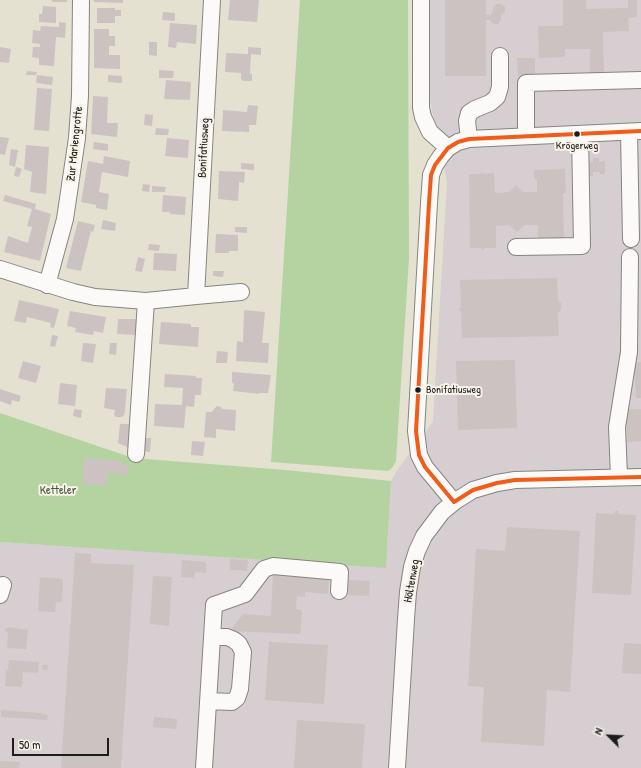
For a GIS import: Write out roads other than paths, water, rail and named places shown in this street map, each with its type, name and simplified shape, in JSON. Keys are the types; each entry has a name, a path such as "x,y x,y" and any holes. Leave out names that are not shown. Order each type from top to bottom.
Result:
{"street":[{"name":"Zur Mariengrotte","path":"47,285 65,219 76,150 80,96 81,0"},
{"name":"Bonifatiusweg","path":"196,296 212,0"},
{"path":"421,0 421,108 423,117 430,132 448,148"},
{"path":"469,139 467,121 469,113 475,108 490,103 497,97 500,87 500,56"},
{"path":"526,136 526,83 641,80"},
{"path":"454,502 425,467 419,455 416,431 431,175 441,156 448,148 469,139 635,132 636,215 631,239"},
{"path":"516,247 582,246 580,134"},
{"path":"619,477 617,427 629,352 630,257"},
{"path":"0,270 47,285 94,297 146,301 241,292"},
{"path":"136,454 146,301"},
{"name":"Höltenweg","path":"397,768 407,606 412,567 424,536 442,512 454,502 473,490 497,482 515,480 641,477"},
{"path":"204,768 214,605 245,594 264,569 273,566 340,572 339,591"},
{"path":"209,701 232,702 238,698 243,652 239,644 234,640 227,638 212,638"}],"place":[{"name":"Krögerweg","path":"577,134"},
{"name":"Bonifatiusweg","path":"418,390"}],"park label":[{"name":"Ketteler","path":"58,491"}]}
